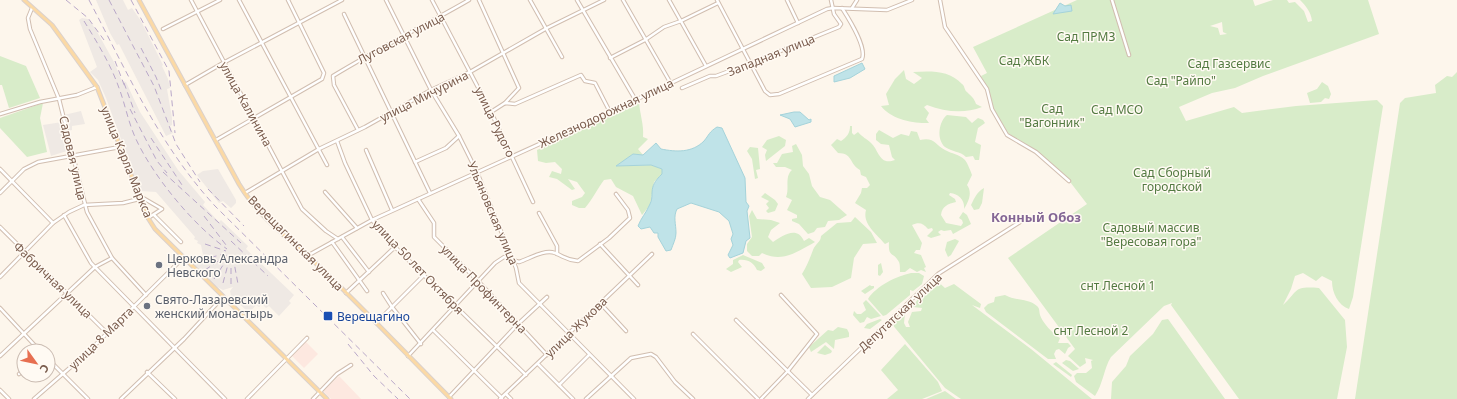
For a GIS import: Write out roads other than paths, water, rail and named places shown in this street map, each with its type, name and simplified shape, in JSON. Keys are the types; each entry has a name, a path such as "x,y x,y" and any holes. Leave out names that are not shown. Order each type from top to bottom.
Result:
{"main road":[{"name":"улица Карла Маркса","path":"24,0 52,25 97,87 148,218 157,232 287,358 327,399"},
{"name":"Верещагинская улица","path":"139,0 245,193 268,219 346,293 450,398"}],"street":[{"name":"улица Калинина","path":"191,0 196,12 254,117 302,209 326,231 338,239"},
{"path":"163,29 220,0"},
{"path":"239,0 327,165"},
{"path":"216,140 290,96 322,79 324,73 315,50 299,23 288,0"},
{"path":"185,85 223,62 263,43 336,1 342,0"},
{"name":"Ульяновская улица","path":"386,0 431,90 477,172 511,259 516,268 519,283 634,399"},
{"name":"улица Рудого","path":"432,0 491,112 532,202"},
{"name":"Луговская улица","path":"358,130 334,85 333,76 365,56 405,36 469,0"},
{"path":"478,0 519,88 505,103 491,112"},
{"path":"530,0 562,57"},
{"path":"577,0 635,99"},
{"name":"улица Мичурина","path":"245,193 319,149 358,130 431,90 470,72 547,28 604,0"},
{"path":"624,0 645,40 670,82"},
{"path":"669,0 706,66"},
{"path":"787,0 798,23"},
{"path":"831,0 833,8"},
{"path":"852,8 857,0"},
{"name":"Железнодорожная улица","path":"307,256 392,210 512,157 610,112 670,82 833,8 887,10 912,0"},
{"path":"940,0 945,27 987,89 992,109 1007,134 1036,152 1069,181"},
{"path":"1112,0 1129,55"},
{"path":"610,58 645,40 664,27 681,21 717,1 765,91 770,95 779,94 862,59 864,56 861,45 842,8"},
{"name":"Садовая улица","path":"32,8 28,18 31,34 59,99 84,205 90,221 112,258 146,294"},
{"name":"Западная улица","path":"682,88 710,76 716,76 751,63 839,27 841,24 833,8"},
{"path":"344,14 430,193"},
{"path":"505,103 515,104 581,75 585,81 595,83 610,112"},
{"path":"0,114 77,95 97,87"},
{"path":"415,162 446,148 458,136"},
{"name":"улица 50 лет Октября","path":"337,140 345,163 372,220 395,247 526,375"},
{"path":"0,193 24,169 38,162 120,147"},
{"path":"366,150 392,210"},
{"path":"0,169 53,222"},
{"path":"325,192 357,228"},
{"path":"408,356 422,344 433,330 495,263 504,257 519,262 547,252 556,254 567,260 578,261 600,244 630,218 628,210 616,194"},
{"path":"0,276 53,222 84,205 123,203 140,198 146,199 162,209 148,218"},
{"name":"улица Профинтерна","path":"418,199 434,223 434,237 479,282 547,356"},
{"path":"539,214 557,246 556,254"},
{"path":"64,215 82,249 95,267 225,399"},
{"path":"154,215 181,242"},
{"name":"Депутатская улица","path":"808,399 938,274 1020,222"},
{"name":"Фабричная улица","path":"0,228 107,333"},
{"path":"342,237 369,272"},
{"path":"332,242 366,291"},
{"path":"600,244 638,286"},
{"path":"346,293 395,247"},
{"name":"улица Жукова","path":"501,398 547,356 652,254"},
{"path":"0,356 95,267 112,258"},
{"name":"улица 8 Марта","path":"34,399 107,333 183,258"},
{"path":"376,323 424,275"},
{"path":"383,293 392,307 422,344"},
{"path":"693,334 760,399 787,372 817,334 781,295"},
{"path":"450,398 518,324 548,296"},
{"path":"121,399 223,297"},
{"path":"600,304 626,331"},
{"path":"0,308 32,343"},
{"path":"736,320 812,396"},
{"path":"433,330 501,398"},
{"path":"247,399 307,338"},
{"path":"586,399 631,358 653,354 679,386 693,399"},
{"path":"558,385 589,355"},
{"path":"538,364 573,399"},
{"path":"313,399 339,372 351,365"},
{"path":"56,368 88,399"},
{"path":"147,372 175,399"},
{"path":"0,390 9,399"},
{"path":"506,394 510,399"}],"water":[{"path":"1060,3 1065,6 1071,5 1072,11 1053,14"},
{"path":"862,63 865,69 850,78 834,82 834,76"},
{"path":"800,112 809,120 811,119 811,122 795,127 790,119 780,115"},
{"path":"717,127 722,128 745,178 746,202 749,206 747,211 750,238 746,241 743,253 730,258 728,255 733,245 731,239 733,234 729,221 719,212 691,203 677,209 675,218 676,237 671,250 666,251 658,237 658,233 654,233 650,227 641,229 638,226 651,202 654,184 662,174 662,169 651,165 616,166 633,154 643,155 656,143 661,149 678,151 689,150 704,141"}],"railway":[{"path":"66,0 88,18 104,40"},
{"path":"89,0 145,107 177,158 195,183 215,206 410,399"},
{"path":"109,0 154,86 176,144 200,182"},
{"path":"131,0 169,71 175,133"},
{"path":"84,21 99,45 116,79 130,125 142,152 163,183 187,213 214,239 227,249"},
{"path":"141,48 162,92"},
{"path":"115,61 125,87"},
{"path":"124,83 135,113"},
{"path":"130,109 157,161 167,173"},
{"path":"151,138 182,185"},
{"path":"163,172 241,243"},
{"path":"208,189 244,226"},
{"path":"204,216 226,245"},
{"path":"231,241 268,276"},
{"path":"205,244 226,251"},
{"path":"201,260 224,254"},
{"path":"205,270 227,255"},
{"path":"223,283 230,257"},
{"path":"233,257 238,284"},
{"path":"214,279 227,259"},
{"path":"231,268 231,284"},
{"path":"348,344 374,376 398,399"}],"place":[{"name":"Церковь Александра Невского","path":"159,265"},
{"name":"Свято-Лазаревский женский монастырь","path":"147,306"},
{"name":"Верещагино","path":"328,316"}],"district":[{"name":"Конный Обоз","path":"1036,217"}],"park label":[{"name":"Сад ПРМЗ","path":"1086,36"},
{"name":"Сад ЖБК","path":"1024,60"},
{"name":"Сад Газсервис","path":"1229,63"},
{"name":"Сад \"Райпо\"","path":"1181,80"},
{"name":"Сад МСО","path":"1117,109"},
{"name":"Сад \"Вагонник\"","path":"1052,115"},
{"name":"Сад Сборный городской","path":"1172,179"},
{"name":"Садовый массив \"Вересовая гора\"","path":"1151,234"},
{"name":"снт Лесной 1","path":"1118,285"},
{"name":"снт Лесной 2","path":"1091,330"}]}
